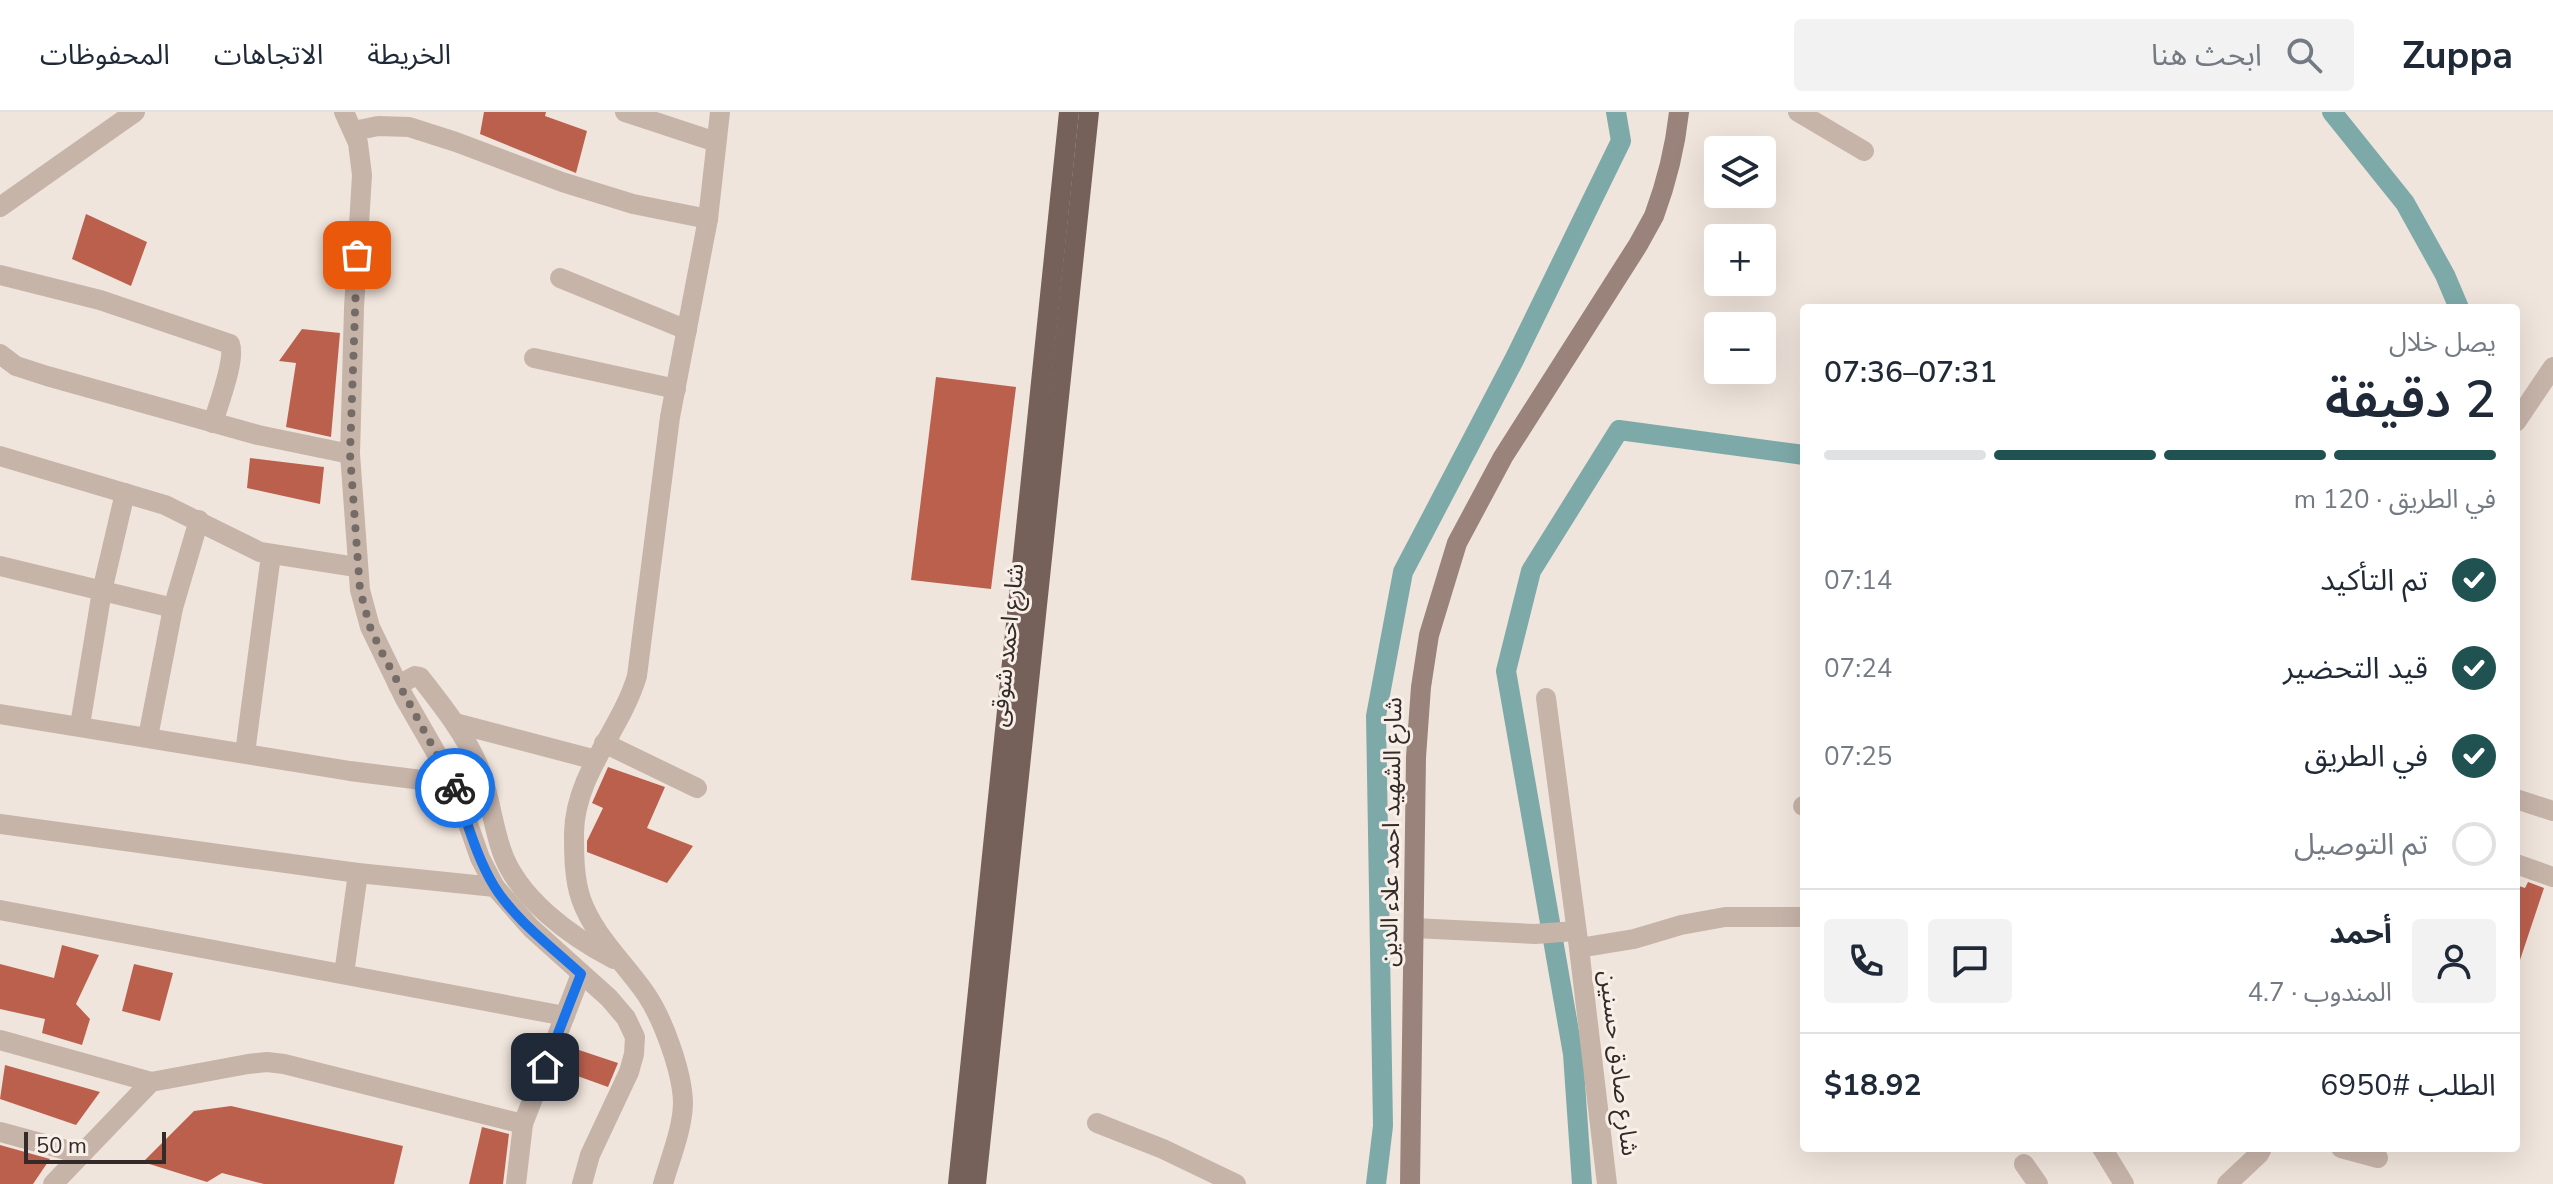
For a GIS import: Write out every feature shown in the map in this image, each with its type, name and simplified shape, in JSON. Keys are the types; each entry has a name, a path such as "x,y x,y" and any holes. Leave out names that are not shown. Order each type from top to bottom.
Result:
{"main road":[{"name":"شارع احمد شوقى","path":"958,1184 1069,112"},
{"name":"شارع احمد شوقى","path":"976,1184 1089,112"},
{"name":"شارع الشهيد احمد علاء الدين","path":"1410,1184 1417,721 1429,635 1457,543 1489,481 1654,216 1672,159 1679,112"}],"street":[{"path":"0,207 135,112"},
{"path":"344,112 371,125 409,127 633,204 708,219"},
{"path":"625,112 716,142"},
{"path":"663,1184 683,1105 681,1085 657,1014 646,994 595,928 581,899 575,867 574,828 582,794 600,752 626,706 637,676 648,574 676,389 708,219 720,112"},
{"path":"1798,112 1864,151"},
{"path":"371,125 358,143 362,175 350,454 356,567 370,627 398,685 454,784 480,858 495,887 531,928 626,1018 635,1037 629,1072 590,1155 582,1184"},
{"path":"0,275 100,300 230,344 230,364 213,423"},
{"path":"560,278 687,330"},
{"path":"0,354 16,366 47,376 213,423 350,454"},
{"path":"534,358 676,389"},
{"path":"2520,416 2553,367"},
{"path":"0,456 165,505 199,520 247,548 271,555 356,567"},
{"path":"80,725 102,591 125,493"},
{"path":"148,737 173,608 199,520"},
{"path":"245,753 271,555"},
{"path":"0,566 173,608"},
{"path":"398,685 419,676 455,723 483,780 502,853 518,881 565,930 621,962"},
{"name":"شارع صادق حسنين","path":"1546,698 1572,938 1607,1184"},
{"path":"0,714 350,771 454,784 483,780"},
{"path":"455,723 600,752 697,788"},
{"path":"2520,800 2553,811"},
{"path":"0,824 358,873 495,887"},
{"path":"2520,865 2553,877"},
{"path":"344,974 358,873"},
{"path":"0,910 565,1016"},
{"path":"1414,928 1634,939 1681,925 1725,917 1800,917"},
{"path":"516,1184 523,1124 581,974"},
{"path":"0,1040 151,1082 267,1062 523,1124"},
{"path":"53,1184 151,1082"},
{"path":"1097,1123 1163,1149 1236,1184"},
{"path":"0,1132 81,1154"},
{"path":"2104,1152 2124,1184"},
{"path":"2227,1184 2260,1152"},
{"path":"2356,1152 2378,1158"},
{"path":"2024,1164 2038,1184"}],"building":[{"path":"484,112 546,112 545,116 587,131 576,173 480,134"},
{"path":"86,214 147,242 131,286 72,259"},
{"path":"302,329 340,333 331,437 286,427 296,363 279,361"},
{"path":"936,377 1016,387 991,589 911,580"},
{"path":"250,458 324,467 320,504 247,488"},
{"path":"608,767 665,787 647,828 693,846 667,883 587,852 587,841 603,808 592,803"},
{"path":"2528,882 2544,888 2520,960 2520,886 2525,888"},
{"path":"62,945 99,955 76,1004 90,1019 82,1045 42,1033 45,1019 0,1009 0,964 54,978"},
{"path":"134,964 173,973 160,1021 122,1011"},
{"path":"567,1046 618,1063 608,1087 558,1069"},
{"path":"5,1065 100,1092 76,1125 0,1099"},
{"path":"231,1106 403,1146 394,1184 264,1184 222,1173 207,1182 143,1162 194,1111"},
{"path":"482,1127 509,1134 503,1184 469,1184"},
{"path":"0,1145 50,1159 33,1184 0,1184"}],"waterway":[{"path":"1376,1184 1383,1126 1376,716 1403,572 1515,358 1621,141 1616,112"},
{"path":"2332,112 2405,203 2445,275 2457,304"},
{"path":"1582,1184 1573,1054 1506,671 1531,571 1619,430 1800,454"}],"way so far":[{"path":"357,255 350,454 360,590 370,627 381,651 455,788"}],"route":[{"path":"455,788 480,858 495,887 531,928 581,974 545,1067"}]}
